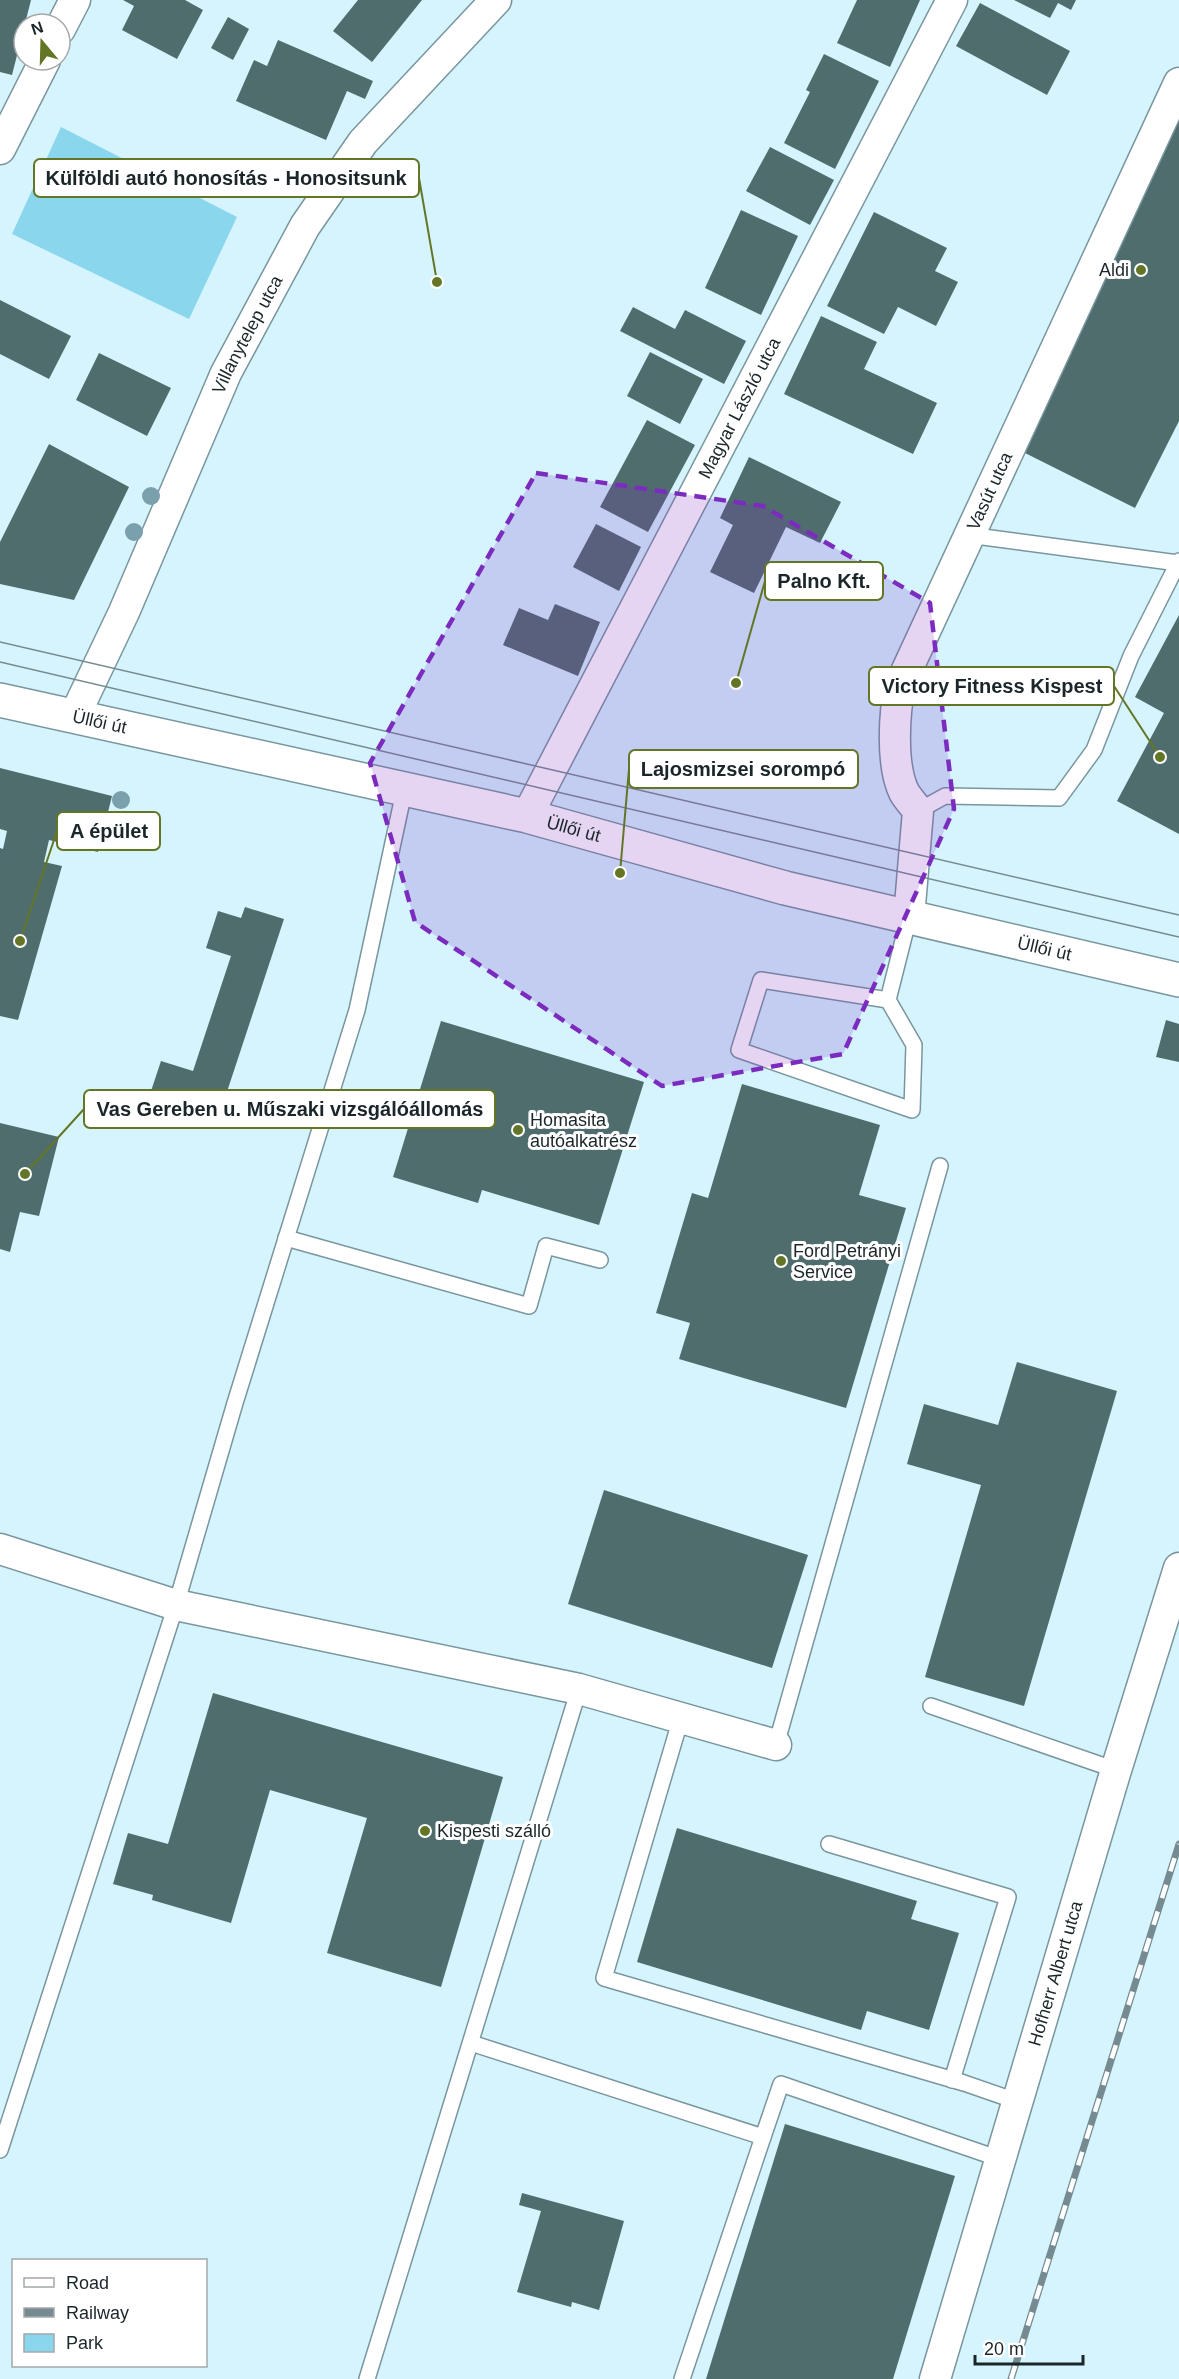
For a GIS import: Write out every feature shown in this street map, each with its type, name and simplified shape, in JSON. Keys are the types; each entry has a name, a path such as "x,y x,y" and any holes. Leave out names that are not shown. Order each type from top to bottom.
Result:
{"main road":[{"name":"Üllői út","path":"0,700 527,816 785,888 1179,980"}],"street":[{"name":"Villanytelep utca","path":"74,717 124,612 226,373 305,226 363,142 496,0"},
{"name":"Magyar László utca","path":"527,816 593,684 952,0"},
{"path":"0,149 39,72"},
{"name":"Vasút utca","path":"918,811 904,791 894,741 900,685 1179,82"},
{"path":"909,917 918,811"},
{"path":"0,1549 176,1605 579,1689 776,1745"},
{"name":"Hofherr Albert utca","path":"935,2379 1016,2101 1179,1568"}],"lane":[{"path":"918,811 945,796 1059,798 1094,750 1131,656 1178,562 968,535"},
{"path":"0,2150 3,2129 176,1605 357,1010 405,788"},
{"path":"888,1000 761,980 739,1050 912,1110 914,1045 888,1000 909,917"},
{"path":"776,1745 940,1166"},
{"path":"286,1239 529,1306 546,1246 600,1260"},
{"path":"367,2379 579,1689"},
{"path":"931,1706 1116,1770"},
{"path":"681,1718 604,1978 952,2080 1016,2101"},
{"path":"829,1844 1008,1898 952,2080"},
{"path":"471,2043 763,2137"},
{"path":"682,2379 781,2084 1000,2159"}],"highlighted area":[{"path":"536,473 763,506 930,603 954,809 843,1054 662,1086 415,922 370,763"}],"green space":[{"path":"61,127 237,217 189,319 12,234"}],"building":[{"path":"0,0 31,0 28,12 12,12 13,72 12,75 0,72"},
{"path":"123,0 185,0 203,10 177,59 122,30 134,6"},
{"path":"358,0 422,0 372,62 333,31"},
{"path":"857,0 920,0 890,67 837,43"},
{"path":"1014,0 1076,0 1071,10 1058,3 1050,18"},
{"path":"980,3 1070,51 1047,95 956,46"},
{"path":"228,17 249,29 233,60 211,48"},
{"path":"278,40 373,81 365,99 347,91 326,140 236,101 254,60 267,66"},
{"path":"824,54 879,81 835,169 784,143 810,92 806,90"},
{"name":"Aldi","path":"1179,120 1179,421 1135,508 1015,448"},
{"path":"770,147 834,180 810,225 746,191"},
{"path":"741,210 798,236 761,315 705,288"},
{"path":"874,212 947,248 935,271 958,282 936,326 898,307 884,334 827,306"},
{"path":"0,300 71,336 49,379 0,354"},
{"path":"633,307 675,329 685,310 746,341 724,384 620,331"},
{"path":"821,316 877,342 864,369 937,403 913,454 784,394"},
{"path":"650,352 703,379 680,424 627,396"},
{"path":"99,353 171,388 147,436 76,400"},
{"path":"647,420 695,445 648,532 600,507"},
{"path":"49,444 129,487 74,600 0,584 0,542"},
{"path":"749,457 841,502 820,543 786,527 754,593 710,572 733,525 720,518"},
{"path":"596,524 641,547 619,591 573,567"},
{"path":"555,604 600,622 578,676 503,645 519,608 548,620"},
{"path":"1179,615 1179,834 1117,801 1164,713 1135,697"},
{"path":"0,768 112,796 98,852 49,840 44,862 62,866 18,1020 0,1016 0,848 3,849 7,831 0,829"},
{"path":"245,907 284,919 218,1119 149,1097 161,1061 193,1071 231,956 206,948 218,911 241,918"},
{"path":"1166,1020 1179,1024 1179,1062 1156,1057"},
{"name":"Homasita autóalkatrész","path":"441,1021 644,1082 599,1225 482,1190 478,1203 393,1177"},
{"name":"Ford Petrányi Service","path":"742,1084 880,1125 859,1195 906,1208 846,1408 679,1359 690,1323 656,1313 692,1193 708,1198"},
{"path":"0,1123 59,1137 39,1216 20,1212 10,1252 0,1249"},
{"path":"1017,1362 1117,1391 1024,1706 925,1677 981,1485 907,1464 924,1404 998,1425"},
{"path":"604,1490 808,1555 772,1668 568,1604"},
{"name":"Kispesti szálló","path":"213,1693 503,1777 441,1987 327,1953 367,1818 270,1790 231,1923 152,1900 153,1895 113,1884 128,1833 168,1844"},
{"path":"677,1828 917,1901 911,1919 959,1933 929,2030 867,2011 861,2030 637,1962"},
{"path":"785,2124 955,2176 893,2379 706,2379"},
{"path":"522,2193 624,2221 599,2310 572,2302 571,2307 517,2292 541,2211 519,2205"}],"tram line":[{"path":"0,642 1179,915"},
{"path":"0,662 1179,937"}],"railway":[{"path":"1011,2379 1179,1844"}],"place":[{"name":"Aldi","path":"1141,270"},
{"name":"Külföldi autó honosítás - Honositsunk","path":"437,282"},
{"name":"Palno Kft.","path":"736,683"},
{"name":"Victory Fitness Kispest","path":"1160,757"},
{"name":"Lajosmizsei sorompó","path":"620,873"},
{"name":"A épület","path":"20,941"},
{"name":"Homasita autóalkatrész","path":"518,1130"},
{"name":"Vas Gereben u. Műszaki vizsgálóállomás","path":"25,1174"},
{"name":"Ford Petrányi Service","path":"781,1261"},
{"name":"Kispesti szálló","path":"425,1831"}]}
